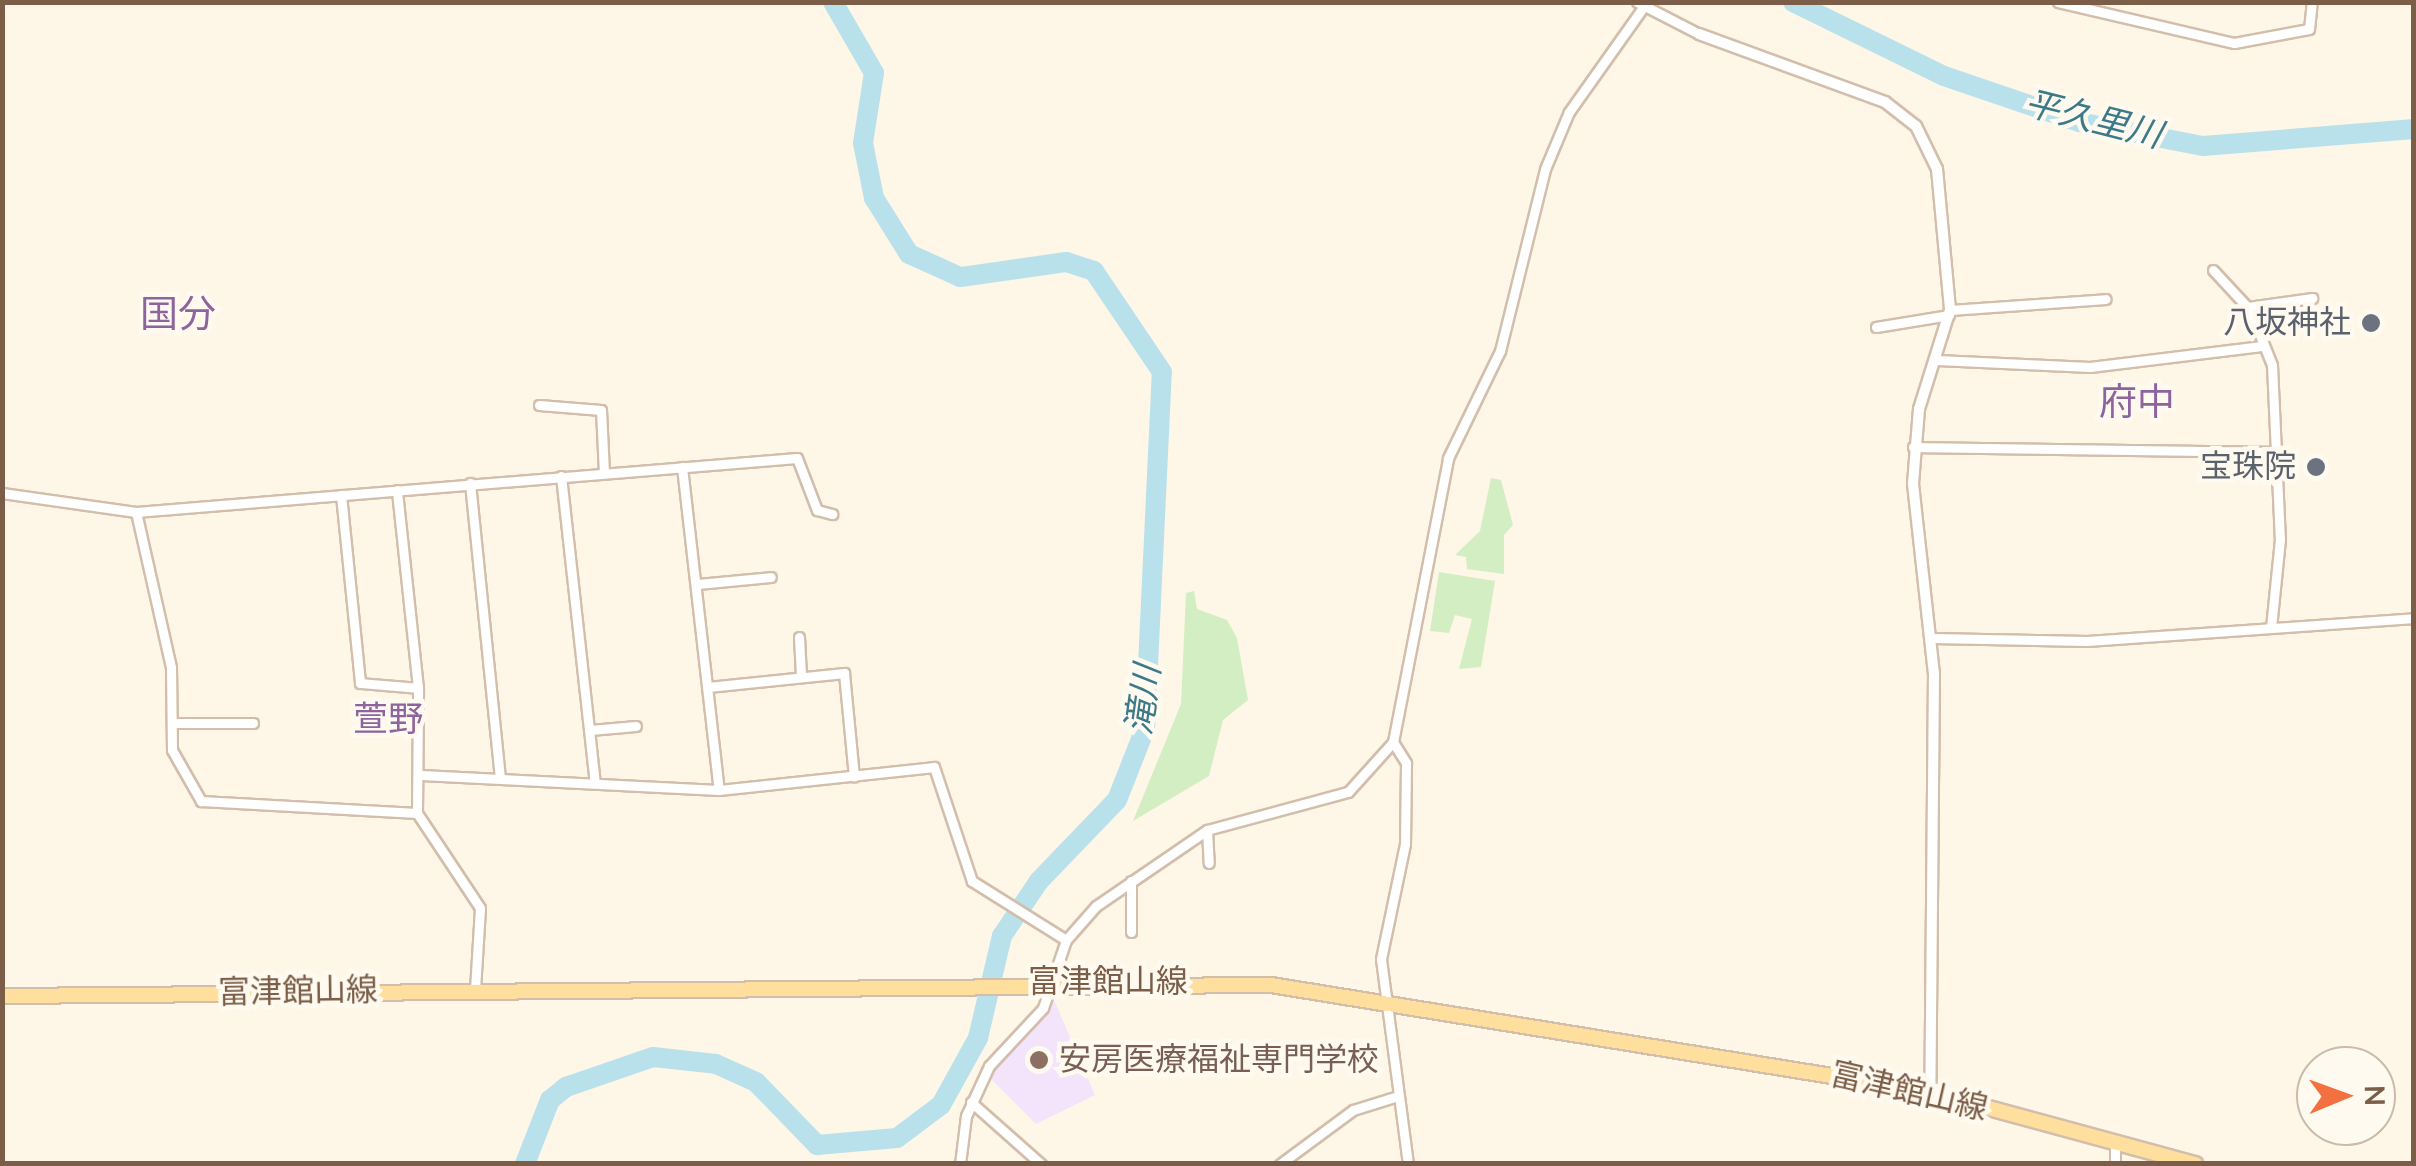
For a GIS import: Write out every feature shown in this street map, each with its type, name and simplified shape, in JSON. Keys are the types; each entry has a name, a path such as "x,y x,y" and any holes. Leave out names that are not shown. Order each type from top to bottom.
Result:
{"main road":[{"name":"富津館山線","path":"2,996 1003,982 1271,985 1383,998 1930,1092 2115,1147 2195,1164"}],"street":[{"path":"2058,2 2234,44 2310,28 2312,2"},
{"path":"960,1164 971,1102 995,1054 1035,1018 1054,982 1066,940 1131,881 1208,830 1348,792 1393,742 1448,458 1500,351 1545,169 1569,112 1643,4 1698,34 1885,102 1916,126 1937,170 1949,312 1913,447 1933,638 1930,1092"},
{"path":"2213,270 2248,307 2260,346 2272,365 2280,538 2271,627"},
{"path":"2248,307 2312,298"},
{"path":"1876,327 1949,312 2106,299"},
{"path":"1937,360 2090,367 2260,346"},
{"path":"540,405 602,410 604,473"},
{"path":"1913,447 2275,452"},
{"path":"2,493 136,512 802,459 817,510 832,514"},
{"path":"682,466 720,790"},
{"path":"561,476 596,784"},
{"path":"470,483 500,776"},
{"path":"397,490 418,688 421,775 417,813 480,908 474,989"},
{"path":"340,494 360,683 418,688"},
{"path":"136,512 171,666 176,764 201,801 417,813"},
{"path":"697,584 771,577"},
{"path":"1933,638 2087,640 2414,618"},
{"path":"799,637 801,676"},
{"path":"708,688 801,676 846,676 854,777"},
{"path":"172,723 254,723"},
{"path":"590,730 636,726"},
{"path":"1393,742 1406,763 1405,844 1380,959 1408,1164"},
{"path":"421,775 720,790 934,768 954,848 990,892 1066,940"},
{"path":"1208,830 1209,863"},
{"path":"1131,881 1131,932"},
{"path":"1280,1164 1354,1110 1398,1096"},
{"path":"971,1102 1040,1164"},
{"path":"2115,1147 2115,1164"}],"shaded area":[{"name":"安房医療福祉専門学校","path":"1054,1000 1095,1095 1036,1124 987,1075"}],"green space":[{"path":"1491,478 1501,480 1513,525 1504,535 1504,574 1467,569 1466,557 1455,555 1480,531"},
{"path":"1439,572 1495,581 1481,667 1459,669 1472,619 1455,615 1449,633 1430,631"},
{"path":"1194,591 1197,609 1227,620 1237,638 1248,700 1223,720 1209,776 1133,821 1181,704 1186,593"}],"waterway":[{"name":"滝川","path":"525,1164 550,1100 566,1087 653,1057 716,1064 756,1082 817,1145 897,1138 941,1105 978,1038 1002,936 1039,881 1117,800 1145,729 1162,372 1094,271 1066,262 960,277 909,254 874,198 863,143 874,73 833,2"},
{"name":"平久里川","path":"1793,2 1944,76 2079,122 2203,146 2414,129"}],"place":[{"name":"八坂神社","path":"2371,323"},
{"name":"宝珠院","path":"2316,467"},
{"name":"安房医療福祉専門学校","path":"1039,1060"}],"district":[{"name":"国分","path":"178,315"},
{"name":"府中","path":"2137,403"},
{"name":"萱野","path":"388,720"}]}
